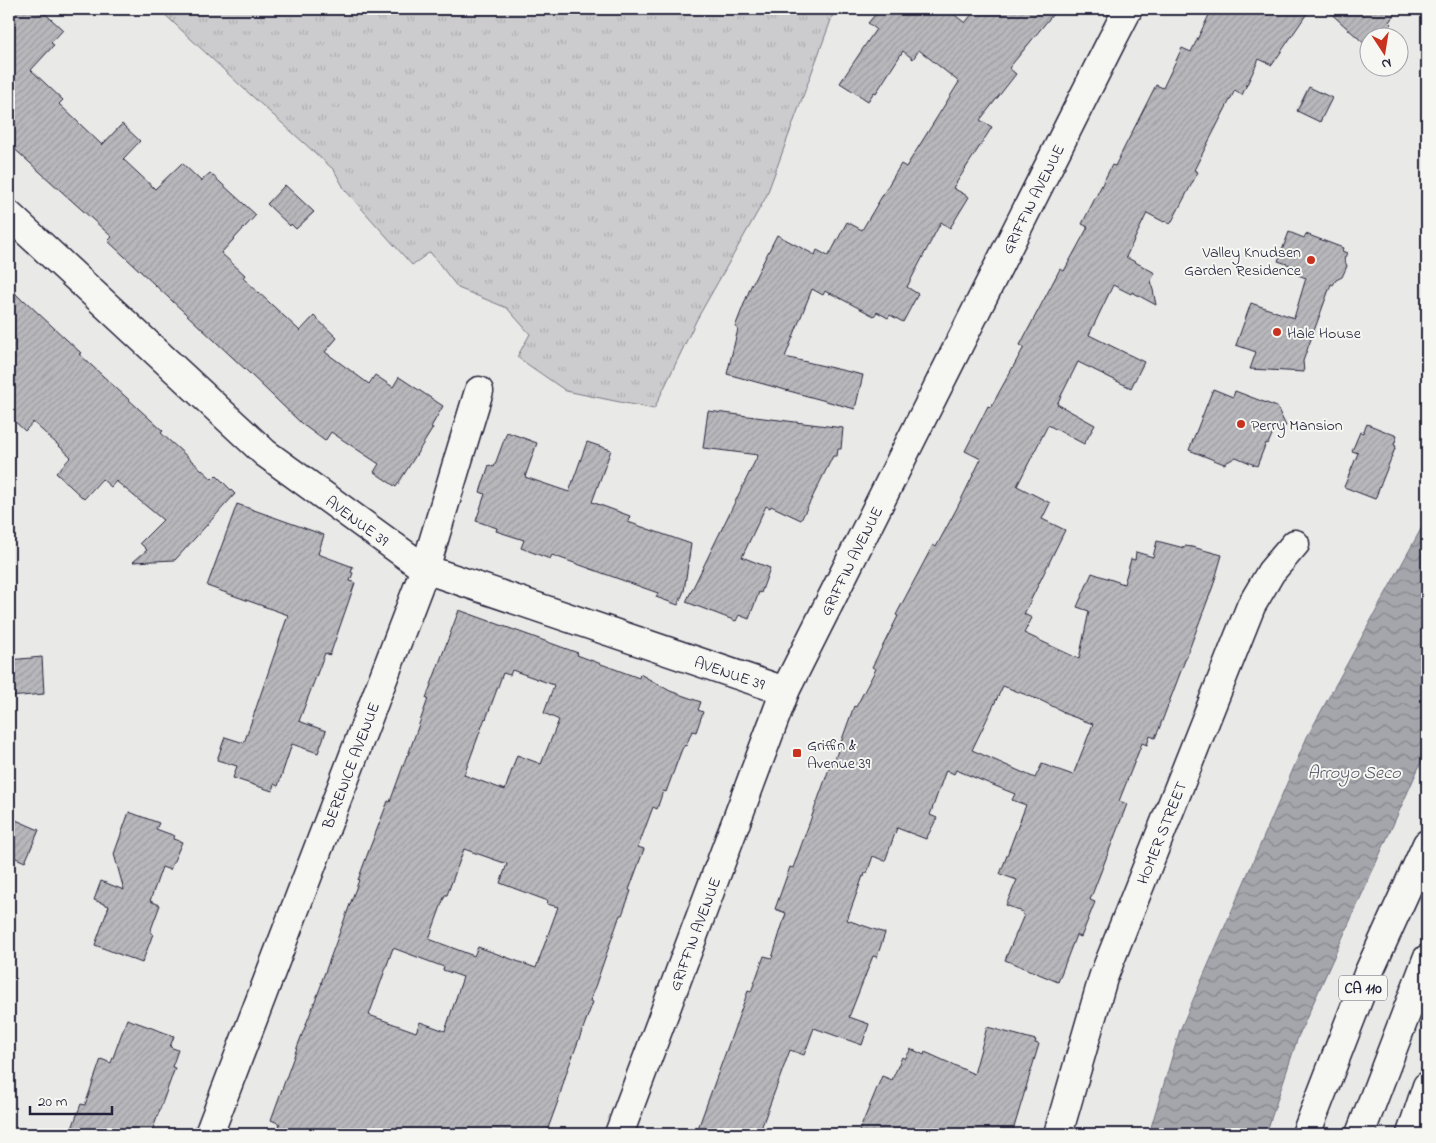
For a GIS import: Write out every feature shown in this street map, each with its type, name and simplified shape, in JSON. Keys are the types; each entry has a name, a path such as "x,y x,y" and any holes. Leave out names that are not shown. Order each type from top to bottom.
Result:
{"main road":[{"name":"GRIFFIN AVENUE","path":"619,1134 785,691 1128,9"},
{"name":"AVENUE 39","path":"9,216 265,453 425,570 785,691"},
{"name":"BERENICE AVENUE","path":"209,1134 425,570 478,391"},
{"name":"HOMER STREET","path":"1058,1134 1103,978 1251,606 1271,572 1295,544"},
{"name":"CA 110","path":"1306,1134 1368,974 1427,844"},
{"name":"CA 110","path":"1360,1134 1427,959"},
{"path":"1411,1134 1427,1086"}],"green space":[{"path":"159,9 835,9 766,197 697,319 654,409 566,391 517,357 530,334 507,308 458,288 430,252 412,265 345,190 334,170"}],"water":[{"name":"Arroyo Seco","path":"1427,518 1427,749 1298,1037 1266,1134 1149,1134 1180,1030 1307,737"}],"building":[{"path":"9,9 40,9 63,30 51,43 54,45 31,70 63,100 59,104 102,145 122,124 140,141 123,159 155,189 182,163 201,181 210,173 256,215 221,253 245,275 243,278 300,331 314,316 337,338 325,352 369,384 375,375 393,387 399,377 443,406 431,427 433,428 396,487 374,472 379,464 331,432 325,441 302,424 108,241 112,237 9,144"},
{"path":"880,9 947,9 965,23 976,9 1057,9 1009,68 1016,74 980,120 992,127 953,188 969,197 950,228 941,222 907,287 918,294 903,322 890,315 888,318 877,312 874,316 830,293 825,291 823,295 812,289 785,357 863,375 855,409 727,374 738,329 735,327 751,286 777,235 815,255 817,250 828,256 847,222 862,230 901,164 906,167 959,82 919,50 913,59 903,51 876,93 874,92 868,101 840,83 876,29 868,23"},
{"path":"1212,9 1310,9 1272,65 1259,59 1242,95 1235,90 1194,170 1198,172 1171,223 1164,222 1147,213 1126,257 1155,273 1151,280 1156,305 1132,292 1131,294 1113,285 1089,335 1144,362 1131,388 1078,362 1057,404 1095,425 1084,444 1048,425 1017,486 1050,503 1042,519 1065,530 1024,614 1032,618 1024,633 1079,659 1089,611 1077,607 1092,573 1124,584 1131,559 1135,560 1136,552 1153,557 1157,541 1184,548 1185,546 1192,547 1222,555 1213,586 1159,729 1155,738 1150,736 1147,745 1142,743 1119,801 1127,804 1090,900 1095,902 1081,937 1076,935 1058,982 1005,960 1024,915 1022,914 1023,912 1006,905 1017,880 1000,874 1026,805 1012,800 1015,794 956,770 954,774 946,770 930,815 937,818 926,839 897,828 885,861 873,856 867,873 863,876 847,920 885,933 877,957 873,956 849,1017 869,1024 862,1045 814,1028 804,1055 790,1050 759,1134 696,1134 748,991 751,992 764,956 772,958 786,913 775,909 790,867 793,868 854,706 856,707 876,669 872,667 898,616 896,615 933,545 936,547 981,459 965,451 988,406 991,407 1024,347 1020,345 1060,269 1064,271 1088,227 1082,224 1112,165 1115,166 1156,85 1163,88 1182,48 1191,52","holes":["1003,686 1042,701 1063,713 1093,724 1073,775 1042,764 1035,778 972,750"]},
{"path":"1326,9 1398,9 1389,22 1391,24 1388,28 1358,28 1358,38"},
{"path":"1309,87 1332,98 1320,122 1297,111"},
{"path":"285,185 314,212 296,229 291,224 290,226 267,204"},
{"path":"1289,232 1304,238 1306,234 1343,248 1342,251 1347,253 1344,259 1347,266 1342,277 1336,280 1333,285 1331,284 1303,361 1304,372 1250,369 1256,352 1236,345 1251,303 1294,318 1306,278 1288,271 1290,265 1278,261"},
{"path":"9,287 163,431 161,433 212,479 216,475 235,494 175,560 133,562 147,550 140,543 163,520 116,481 111,487 102,479 84,499 56,473 71,457 33,422 25,431 9,416"},
{"name":"Perry Mansion","path":"1213,389 1233,397 1235,391 1277,407 1286,426 1274,430 1268,444 1266,443 1257,466 1236,457 1224,464 1189,450"},
{"path":"708,411 843,428 841,449 838,449 837,456 833,456 801,520 771,506 770,508 766,506 742,557 770,568 749,619 739,615 736,621 686,602 758,455 703,448"},
{"path":"1367,424 1397,436 1394,445 1396,446 1375,499 1344,487 1358,453 1352,451 1360,432 1363,433"},
{"path":"507,432 537,443 525,477 569,492 587,442 611,450 592,502 630,516 628,522 691,544 684,591 678,605 656,597 658,593 552,555 550,559 521,548 524,540 496,531 497,528 476,521 485,494 480,492 489,465 494,467"},
{"path":"237,504 324,535 318,554 353,567 350,581 355,583 330,655 325,653 299,721 326,731 318,753 292,744 278,786 274,784 272,791 233,778 237,766 217,760 225,737 244,743 288,615 207,586"},
{"path":"459,610 578,653 577,655 639,678 640,674 670,691 701,702 698,710 703,712 696,732 692,731 686,746 682,749 666,792 663,791 657,809 653,807 638,847 644,849 629,890 631,891 622,915 620,915 590,1001 593,1002 547,1131 545,1130 543,1134 276,1134 280,1124 271,1120 369,850 408,755 428,699 426,698","holes":["512,670 554,685 544,713 559,720 541,764 517,755 505,790 464,775 503,673 510,675","464,849 507,864 500,883 548,901 547,904 558,907 536,968 478,947 474,956 429,939 445,895 447,895","393,948 444,967 443,970 463,977 445,1031 420,1022 416,1032 369,1015"]},
{"path":"42,657 44,694 9,697 9,660"},
{"path":"129,812 159,823 156,829 175,836 173,839 182,842 170,870 162,867 150,901 160,905 150,932 153,934 142,963 95,945 109,906 94,900 101,881 124,890 114,854"},
{"path":"9,817 39,830 25,862 9,855"},
{"path":"127,1019 174,1036 170,1047 178,1050 172,1067 175,1068 151,1134 70,1134 81,1104 85,1105 101,1059 111,1063"},
{"path":"987,1027 1036,1040 1035,1043 1039,1044 1012,1134 858,1134 882,1076 892,1080 902,1057 905,1059 911,1049 924,1055 925,1052 974,1074"}],"place":[{"name":"Valley Knudsen Garden Residence","path":"1311,260"},
{"name":"Hale House","path":"1277,332"},
{"name":"Perry Mansion","path":"1241,424"},
{"name":"Griffin & Avenue 39","path":"797,753"}]}
